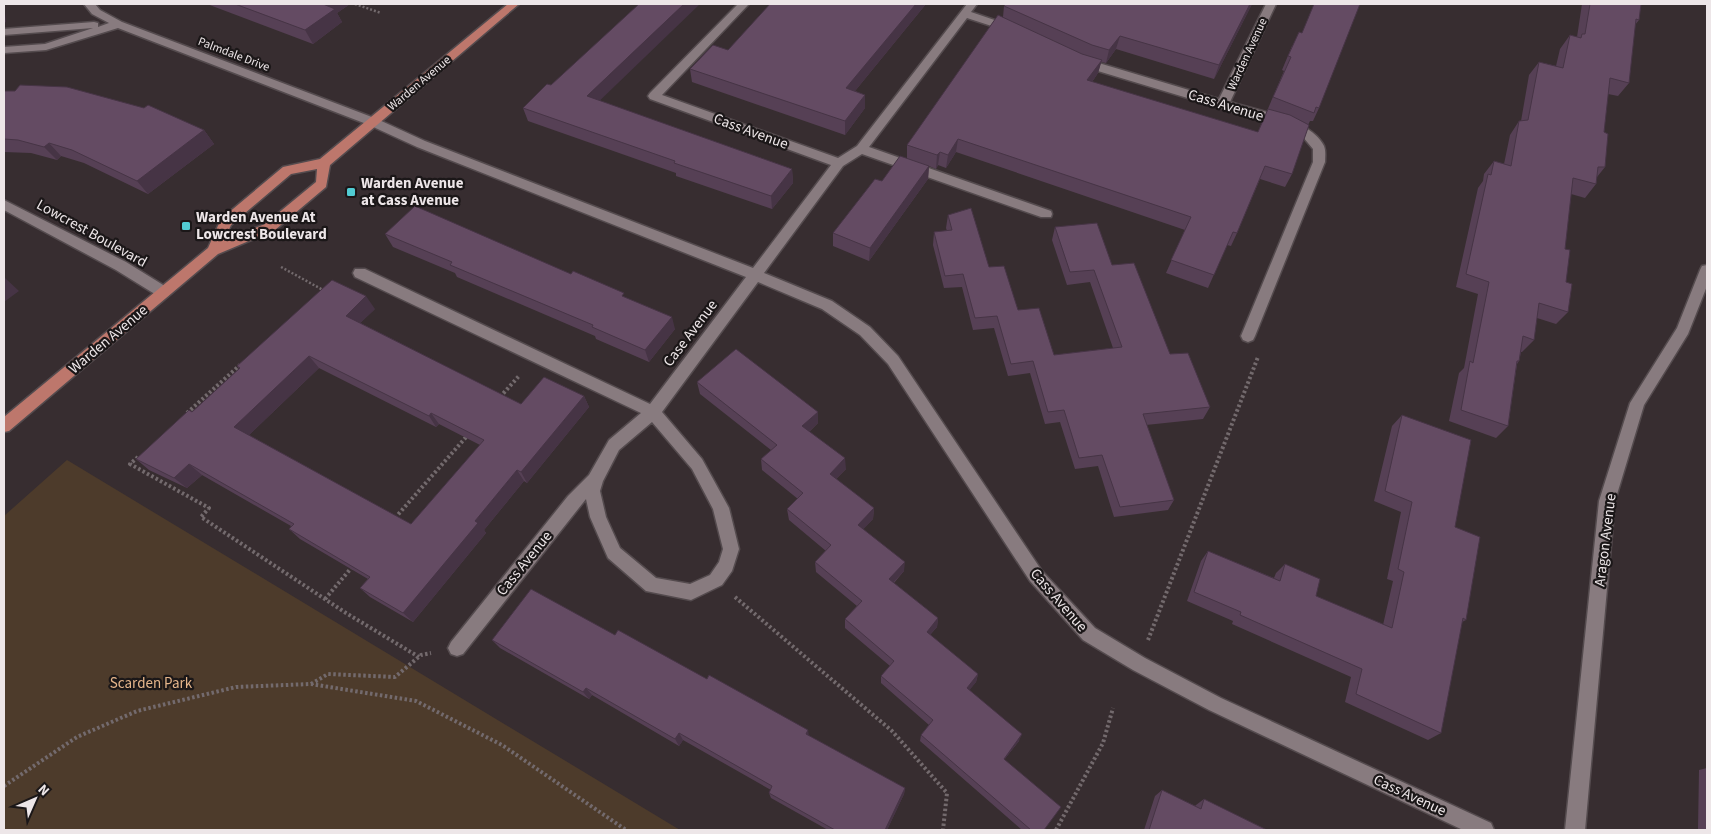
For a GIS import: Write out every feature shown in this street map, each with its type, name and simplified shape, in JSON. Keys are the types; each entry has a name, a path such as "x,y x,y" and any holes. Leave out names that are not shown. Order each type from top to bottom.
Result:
{"main road":[{"name":"Warden Avenue","path":"212,251 226,222 287,170 324,163 514,4"},
{"name":"Warden Avenue","path":"4,426 212,251 270,227 322,184 324,163"}],"street":[{"name":"Palmdale Drive","path":"90,4 96,12 118,24 373,122"},
{"name":"Cass Avenue","path":"744,4 654,96 839,163"},
{"path":"754,274 839,163 861,149 972,4"},
{"name":"Warden Avenue","path":"1223,104 1270,4"},
{"path":"965,14 1004,26 1022,34"},
{"path":"4,32 118,24"},
{"path":"4,50 46,47 118,24"},
{"name":"Cass Avenue","path":"1075,59 1295,127 1307,134 1320,148 1319,162 1248,336"},
{"name":"Cass Avenue","path":"373,122 421,144 754,274 827,305 865,331 893,360 1036,576 1089,634 1139,664 1215,704 1484,830"},
{"path":"861,149 1046,214"},
{"name":"Lowcrest Boulevard","path":"4,205 121,266 163,292"},
{"name":"Aragon Avenue","path":"1575,830 1607,501 1637,403 1683,330 1707,270"},
{"path":"363,274 653,412 697,464 721,508 731,549 726,566 716,580"},
{"name":"Case Avenue","path":"653,412 754,274"},
{"name":"Cass Avenue","path":"653,412 614,445 595,480 592,492 598,517 614,553 652,585 692,592 716,580"},
{"name":"Cass Avenue","path":"457,648 574,501 595,480"}],"path":[{"path":"355,4 381,13"},
{"path":"281,267 323,290"},
{"path":"315,297 323,290 340,284 356,283 363,274"},
{"path":"1139,664 1258,355 1248,336"},
{"path":"498,400 536,356"},
{"path":"182,417 241,364"},
{"path":"389,525 472,430"},
{"path":"145,451 130,464 209,508 201,517 325,599 419,657"},
{"path":"325,599 357,562"},
{"path":"716,580 892,731 947,793 942,829 944,830"},
{"path":"311,684 328,674 395,677 421,655 457,648"},
{"path":"4,786 77,737 137,711 236,687 311,684 416,700 502,745 626,830"},
{"path":"1056,830 1103,743 1113,708"}],"green space":[{"name":"Scarden Park","path":"67,460 680,830 4,830 4,516"}],"building":[{"path":"235,4 323,4 335,9 305,30"},
{"path":"639,4 684,4 587,96 792,169 771,196 523,108 547,84 551,85"},
{"path":"770,4 916,4 846,88 865,95 845,121 690,69 713,45 728,50"},
{"path":"1006,4 1250,4 1219,65 1120,36 1109,50 1092,45 1004,6"},
{"path":"1314,4 1360,4 1319,108 1316,107 1314,113 1273,97 1291,57 1288,56 1299,32 1302,33"},
{"path":"1590,4 1641,4 1639,20 1636,19 1629,83 1610,78 1604,132 1608,134 1605,167 1598,167 1596,184 1573,178 1565,249 1570,250 1566,282 1572,284 1568,312 1539,303 1534,340 1523,336 1519,361 1517,361 1508,426 1461,410 1470,361 1473,363 1489,282 1466,274 1488,174 1491,175 1494,161 1511,166 1519,121 1528,120 1539,62 1563,68 1570,35 1581,38 1582,34 1585,34"},
{"path":"998,15 1082,54 1102,60 1087,80 1258,132 1268,109 1290,115 1309,125 1292,174 1265,166 1237,233 1233,232 1214,275 1171,260 1191,217 958,139 948,155 940,152 937,155 907,145"},
{"path":"20,85 67,87 144,108 148,105 204,130 137,181 72,150 49,143 44,147 18,140 4,139 4,91 15,91"},
{"path":"900,156 929,166 870,248 833,233 875,179 882,181"},
{"path":"415,206 571,274 573,271 624,293 622,296 672,317 645,350 592,327 593,325 450,265 452,262 385,234"},
{"path":"971,208 989,267 1004,266 1018,310 1039,308 1054,355 1122,347 1094,270 1070,272 1055,227 1097,223 1112,265 1134,263 1170,354 1188,353 1210,407 1143,414 1174,500 1120,507 1102,455 1079,458 1064,410 1048,412 1033,361 1011,364 997,316 975,318 963,274 945,276 934,232 952,230 948,215"},
{"path":"332,280 366,296 346,316 521,404 544,377 584,396 521,472 517,470 475,521 478,523 403,613 360,588 370,577 289,529 294,524 189,464 174,478 136,459 189,410 192,412 240,368 237,366","holes":["309,356 429,416 431,413 484,440 411,524 234,427"]},
{"path":"736,349 818,412 802,426 845,458 830,474 874,508 858,525 905,562 889,579 938,618 927,632 978,674 967,688 1022,734 1004,759 1061,807 1044,830 1031,830 921,735 933,720 881,676 894,661 845,619 862,601 815,562 831,545 787,509 803,493 761,459 777,445 697,382"},
{"path":"1402,415 1471,440 1455,527 1480,537 1466,620 1463,618 1441,733 1356,694 1362,669 1240,615 1241,612 1194,592 1208,551 1280,581 1285,564 1320,579 1316,596 1392,628 1404,572 1398,569 1412,502 1385,491"},
{"path":"531,589 615,635 618,630 707,679 709,675 808,730 806,734 905,788 885,830 835,830 769,793 772,786 679,733 675,739 586,688 583,692 492,640"},
{"path":"1162,790 1201,809 1204,799 1267,830 1149,830"}],"place":[{"name":"Warden Avenue at Cass Avenue","path":"351,192"},
{"name":"Warden Avenue At Lowcrest Boulevard","path":"186,226"}]}
